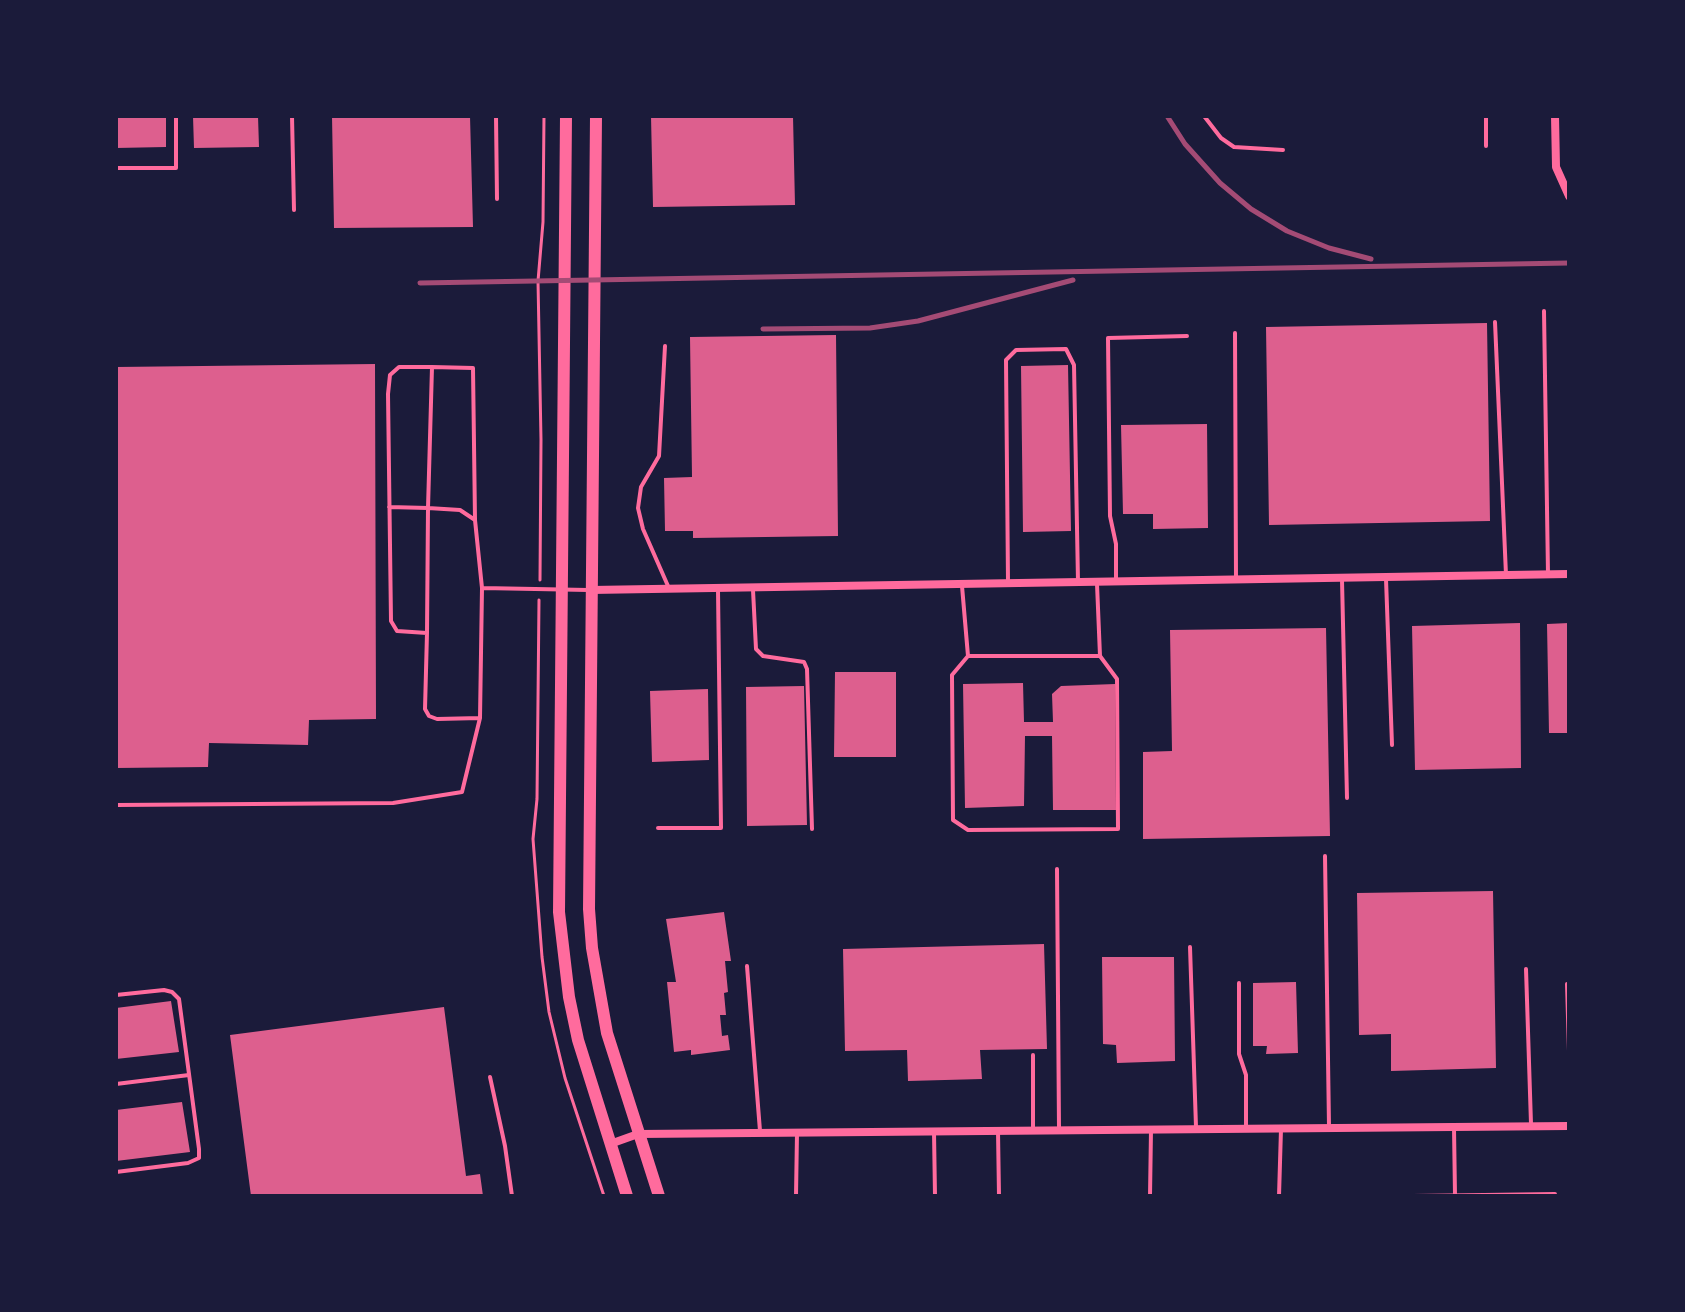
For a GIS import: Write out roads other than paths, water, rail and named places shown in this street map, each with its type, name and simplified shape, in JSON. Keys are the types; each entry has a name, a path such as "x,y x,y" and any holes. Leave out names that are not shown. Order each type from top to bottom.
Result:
{"main road":[{"path":"566,116 559,870 563,951 578,1040 627,1196"},
{"path":"596,116 588,866 592,948 607,1033 659,1196"}],"street":[{"path":"1555,116 1556,167 1569,196"},
{"path":"591,590 1569,574"},
{"path":"610,1144 638,1134 1569,1126"}],"lane":[{"path":"116,168 176,168 176,116"},
{"path":"292,116 294,210"},
{"path":"496,116 497,199"},
{"path":"1204,116 1221,138 1234,147 1283,150"},
{"path":"1486,116 1486,146"},
{"path":"1544,311 1548,574"},
{"path":"1495,322 1506,575"},
{"path":"1235,333 1236,579"},
{"path":"1116,581 1116,544 1110,516 1108,338 1187,336"},
{"path":"665,346 659,456 641,487 638,508 643,529 669,589"},
{"path":"1008,583 1006,360 1016,350 1066,349 1074,365 1078,582"},
{"path":"116,805 393,803 462,792 480,718 482,588 475,520 473,368 399,367 390,375 391,621 397,631 427,633"},
{"path":"432,367 425,709 429,716 437,719 480,718"},
{"path":"389,507 460,510 475,520"},
{"path":"1342,577 1347,798"},
{"path":"1386,577 1392,745"},
{"path":"962,584 968,656 952,675 953,820 968,830 1118,829 1117,679 1100,656 1097,582"},
{"path":"753,587 756,649 763,656 804,662 807,669 812,829"},
{"path":"482,588 591,590"},
{"path":"658,828 721,828 718,588"},
{"path":"968,656 1100,656"},
{"path":"1325,856 1329,1129"},
{"path":"1057,869 1059,1131"},
{"path":"1190,947 1196,1130"},
{"path":"747,966 760,1133"},
{"path":"1526,969 1531,1127"},
{"path":"1239,983 1239,1054 1246,1075 1246,1129"},
{"path":"1567,984 1569,1051"},
{"path":"116,995 164,990 172,992 179,999 199,1158 188,1163 116,1172"},
{"path":"1033,1055 1033,1131"},
{"path":"116,1084 190,1075"},
{"path":"490,1077 512,1196"},
{"path":"1454,1128 1455,1195"},
{"path":"1279,1196 1281,1129"},
{"path":"1150,1196 1151,1130"},
{"path":"998,1131 999,1196"},
{"path":"934,1132 935,1196"},
{"path":"796,1196 797,1133"},
{"path":"1413,1196 1555,1196"}],"railway":[{"path":"1167,116 1185,144 1220,183 1251,209 1287,231 1329,248 1371,259"},
{"path":"420,283 1569,263"},
{"path":"763,329 870,328 918,321 1073,280"}]}
